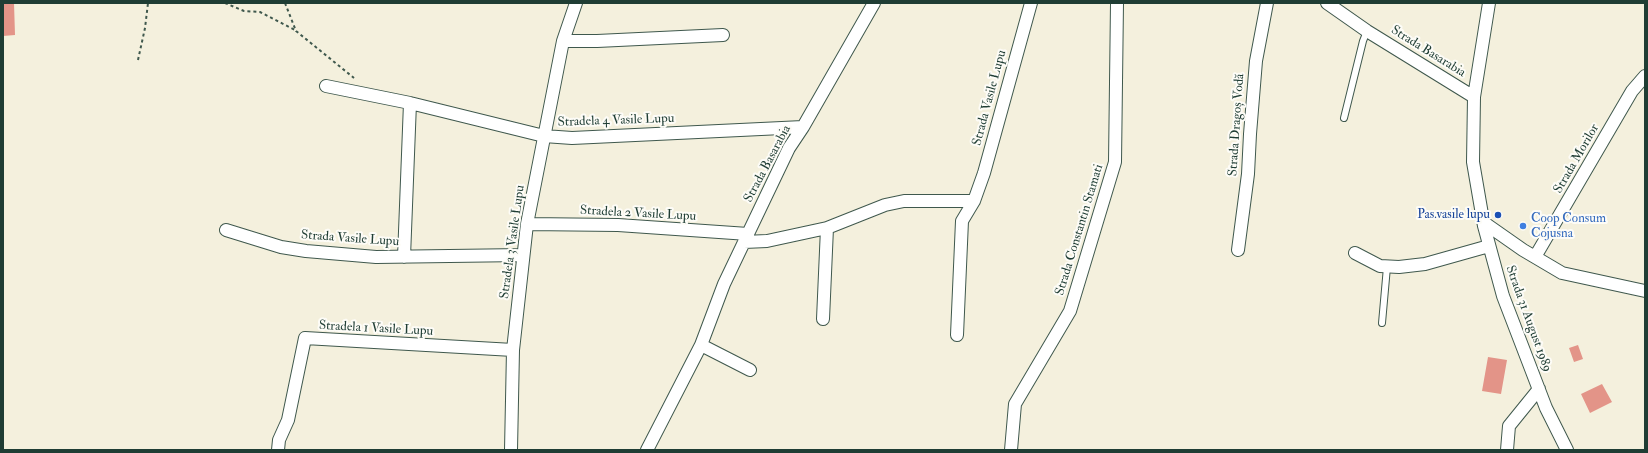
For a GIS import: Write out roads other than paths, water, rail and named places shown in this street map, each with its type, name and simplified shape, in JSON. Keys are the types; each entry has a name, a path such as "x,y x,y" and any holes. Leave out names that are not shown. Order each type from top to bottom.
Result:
{"street":[{"name":"Stradela 3 Vasile Lupu","path":"511,450 513,350 527,224 563,41 576,3"},
{"name":"Strada Basarabia","path":"647,450 701,345 724,284 789,148 803,127 874,3"},
{"name":"Strada Vasile Lupu","path":"957,335 962,221 974,200 984,173 1031,3"},
{"name":"Strada Constantin Stamati","path":"1012,450 1015,404 1070,311 1115,162 1117,3"},
{"name":"Strada Dragoș Vodă","path":"1238,250 1248,174 1256,61 1267,3"},
{"name":"Strada Basarabia","path":"1327,3 1367,31 1474,97"},
{"name":"Strada 31 August 1989","path":"1489,3 1474,97 1473,162 1483,222 1503,296 1538,389 1567,450"},
{"path":"563,41 597,41 723,35"},
{"name":"Strada Morilor","path":"1535,257 1632,92 1645,76"},
{"name":"Stradela 4 Vasile Lupu","path":"326,86 410,103 544,136 572,138 803,127"},
{"path":"404,257 410,103"},
{"path":"746,238 766,241 827,228 885,205 904,201 974,200"},
{"path":"1483,222 1535,257 1562,273 1645,291"},
{"name":"Stradela 2 Vasile Lupu","path":"527,224 618,225 746,238"},
{"path":"823,319 827,228"},
{"name":"Strada Vasile Lupu","path":"226,230 282,248 376,258 523,255"},
{"path":"1355,253 1380,266 1399,267 1425,264 1489,246"},
{"name":"Stradela 1 Vasile Lupu","path":"278,450 279,440 288,420 305,338 513,350"},
{"path":"701,345 750,370"},
{"path":"1507,450 1509,426 1538,389"}],"lane":[{"path":"1344,118 1363,41 1367,31"},
{"path":"1382,323 1387,267"}],"place":[{"name":"Pas.vasile lupu","path":"1498,215"},
{"name":"Coop Consum Cojusna","path":"1523,226"}]}
